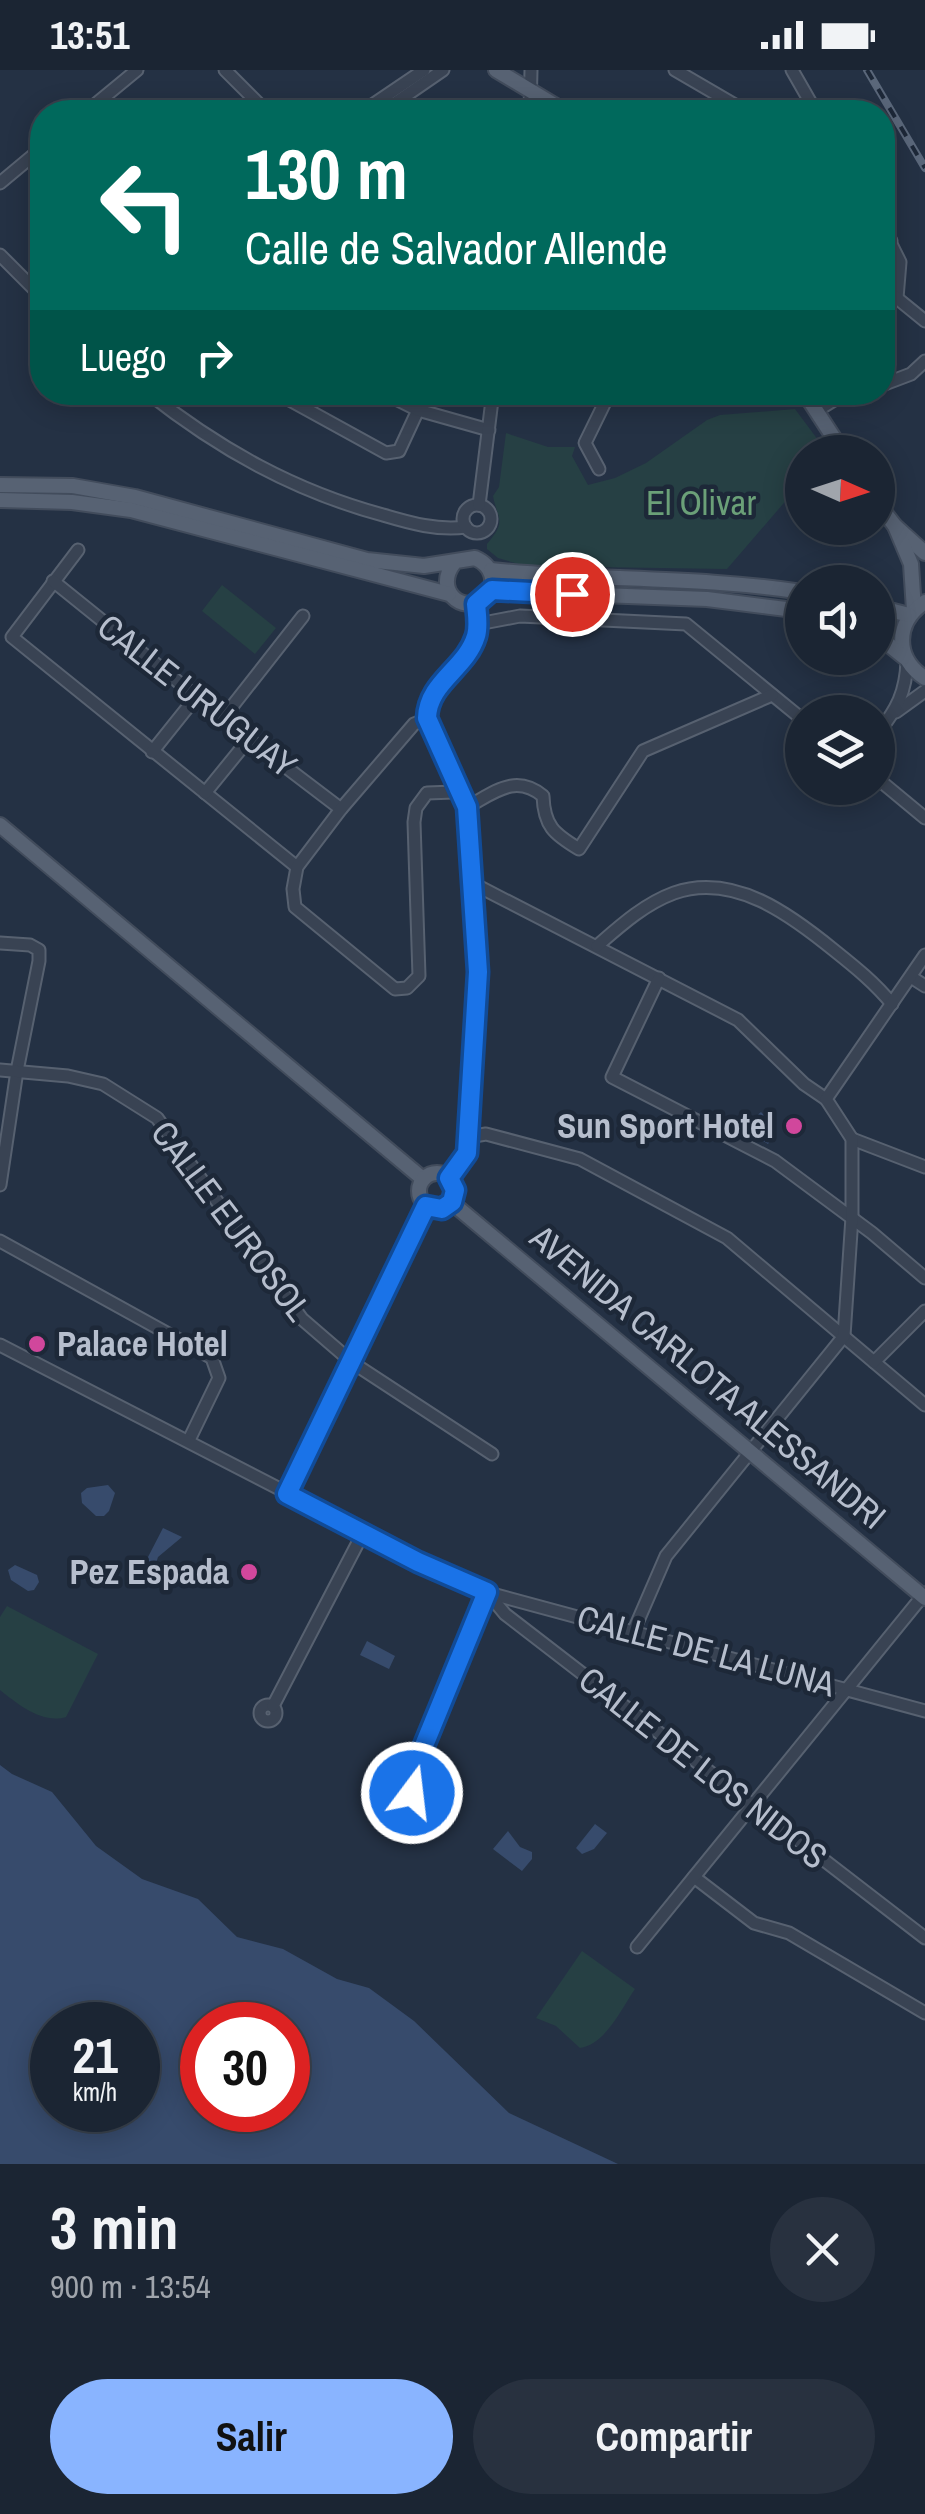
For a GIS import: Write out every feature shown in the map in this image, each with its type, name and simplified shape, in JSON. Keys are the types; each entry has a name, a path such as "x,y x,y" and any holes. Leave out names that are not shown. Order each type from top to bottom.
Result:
{"main road":[{"path":"496,70 545,100"},
{"path":"813,405 832,435"},
{"path":"0,485 73,486 134,498 367,560 424,566 474,558 491,570 556,577 725,583 785,590"},
{"path":"0,500 72,502 131,510 450,594 462,604 476,604 492,590 708,599 785,609"},
{"path":"895,526 925,553"},
{"path":"895,526 911,564 916,609 901,636 906,660"},
{"path":"450,594 447,573 454,564"},
{"path":"491,570 492,590"},
{"path":"895,651 925,678"},
{"path":"0,825 423,1179"},
{"path":"435,1174 449,1178 455,1190 452,1202 442,1209 426,1206 419,1195 423,1179 435,1174"},
{"name":"AVENIDA CARLOTA ALESSANDRI","path":"452,1202 924,1596"}],"street":[{"path":"101,100 137,70"},
{"path":"225,70 255,100"},
{"path":"380,100 424,70"},
{"path":"399,100 443,70"},
{"path":"531,70 531,100"},
{"path":"674,70 726,100"},
{"path":"792,70 809,100"},
{"path":"0,183 30,158"},
{"path":"895,250 900,262 897,298 925,321"},
{"path":"0,255 30,285"},
{"path":"895,380 912,374 925,361"},
{"path":"163,405 243,460 331,501 418,525 472,530 487,530 492,518 488,509 471,506 464,514 472,530 474,558"},
{"path":"299,405 386,453 399,451 418,410"},
{"path":"408,405 488,430"},
{"path":"479,505 491,405"},
{"path":"599,469 585,443 604,405"},
{"path":"816,410 825,405"},
{"path":"78,550 12,637 297,867"},
{"name":"CALLE URUGUAY","path":"54,581 249,740 341,809"},
{"path":"449,1178 467,1153 478,972 467,807 427,718 428,704 472,646 478,624 476,604"},
{"path":"222,718 303,616"},
{"path":"478,624 520,616 686,624 785,705"},
{"path":"895,710 905,689 906,660"},
{"path":"895,713 925,692"},
{"path":"467,807 507,786 530,786 543,796 543,816 549,828 579,849 644,751 772,695"},
{"path":"152,752 196,697"},
{"path":"427,718 414,724 341,809 297,867 293,889 294,908 396,989 416,983 419,976 416,808 427,793 454,792 458,788"},
{"path":"205,793 249,740"},
{"path":"895,793 925,818"},
{"path":"472,883 738,1020 804,1084 826,1099 852,1138 852,1217 844,1336 666,1556 634,1630"},
{"path":"596,946 643,909 674,893 698,888 728,890 755,897 792,916 879,988 892,1004"},
{"path":"0,943 30,945 39,950 40,961 17,1071 0,1185"},
{"path":"826,1099 925,955"},
{"path":"911,977 925,986"},
{"path":"658,978 612,1077 774,1161 852,1217 925,1278"},
{"name":"CALLE EUROSOL","path":"0,1070 68,1076 104,1084 158,1118 302,1319 353,1362 492,1454"},
{"path":"468,1137 486,1134 580,1159 727,1238 925,1405"},
{"path":"852,1138 925,1167"},
{"path":"287,1494 426,1206"},
{"path":"0,1241 212,1358 219,1378 189,1440"},
{"path":"874,1362 925,1311"},
{"path":"0,1344 363,1533 487,1592 409,1782"},
{"path":"273,1706 363,1533"},
{"name":"CALLE DE LA LUNA","path":"487,1592 925,1712"},
{"name":"CALLE DE LOS NIDOS","path":"487,1592 504,1614 925,1938"},
{"path":"637,1948 924,1596"},
{"path":"694,1877 754,1923 789,1933 925,2013"}],"green space":[{"name":"El Olivar","path":"795,409 814,435 785,435 785,502 727,569 525,566 498,558 487,549 499,525 493,496 499,487 506,433 548,447 575,447 572,456 588,485 615,478 646,463 720,415"},
{"path":"222,585 276,628 255,654 202,611"},
{"path":"7,1606 98,1654 66,1717 40,1715 0,1690 0,1617"},
{"path":"582,1951 635,1989 605,2033 580,2048 556,2026 536,2018"}],"water":[{"path":"761,1112 771,1123 767,1128 775,1133 768,1144 743,1128"},
{"path":"108,1485 115,1493 109,1511 96,1516 82,1503 81,1493 87,1488"},
{"path":"163,1528 182,1537 158,1557 151,1579 138,1583 138,1575 149,1561"},
{"path":"15,1565 37,1575 39,1582 34,1590 28,1591 11,1580 8,1570"},
{"path":"367,1641 395,1656 389,1669 360,1655"},
{"path":"0,1765 52,1792 96,1846 142,1879 198,1899 237,1937 283,1949 337,1979 369,1988 414,2021 509,2113 618,2164 0,2164"},
{"path":"595,1824 607,1833 594,1849 582,1854 576,1848"},
{"path":"508,1831 520,1847 532,1852 532,1859 522,1871 493,1849"}],"railway":[{"path":"867,70 885,100"},
{"path":"895,117 925,168"}],"place":[{"name":"Sun Sport Hotel","path":"794,1126"},
{"name":"Palace Hotel","path":"37,1344"},
{"name":"Pez Espada","path":"249,1572"}],"route":[{"path":"412,1793 409,1782 487,1592 418,1562 287,1494 426,1206 442,1209 452,1202 455,1190 449,1178 467,1153 478,972 467,807 427,718 428,704 472,646 478,624 476,604 492,590 572,594"}]}
